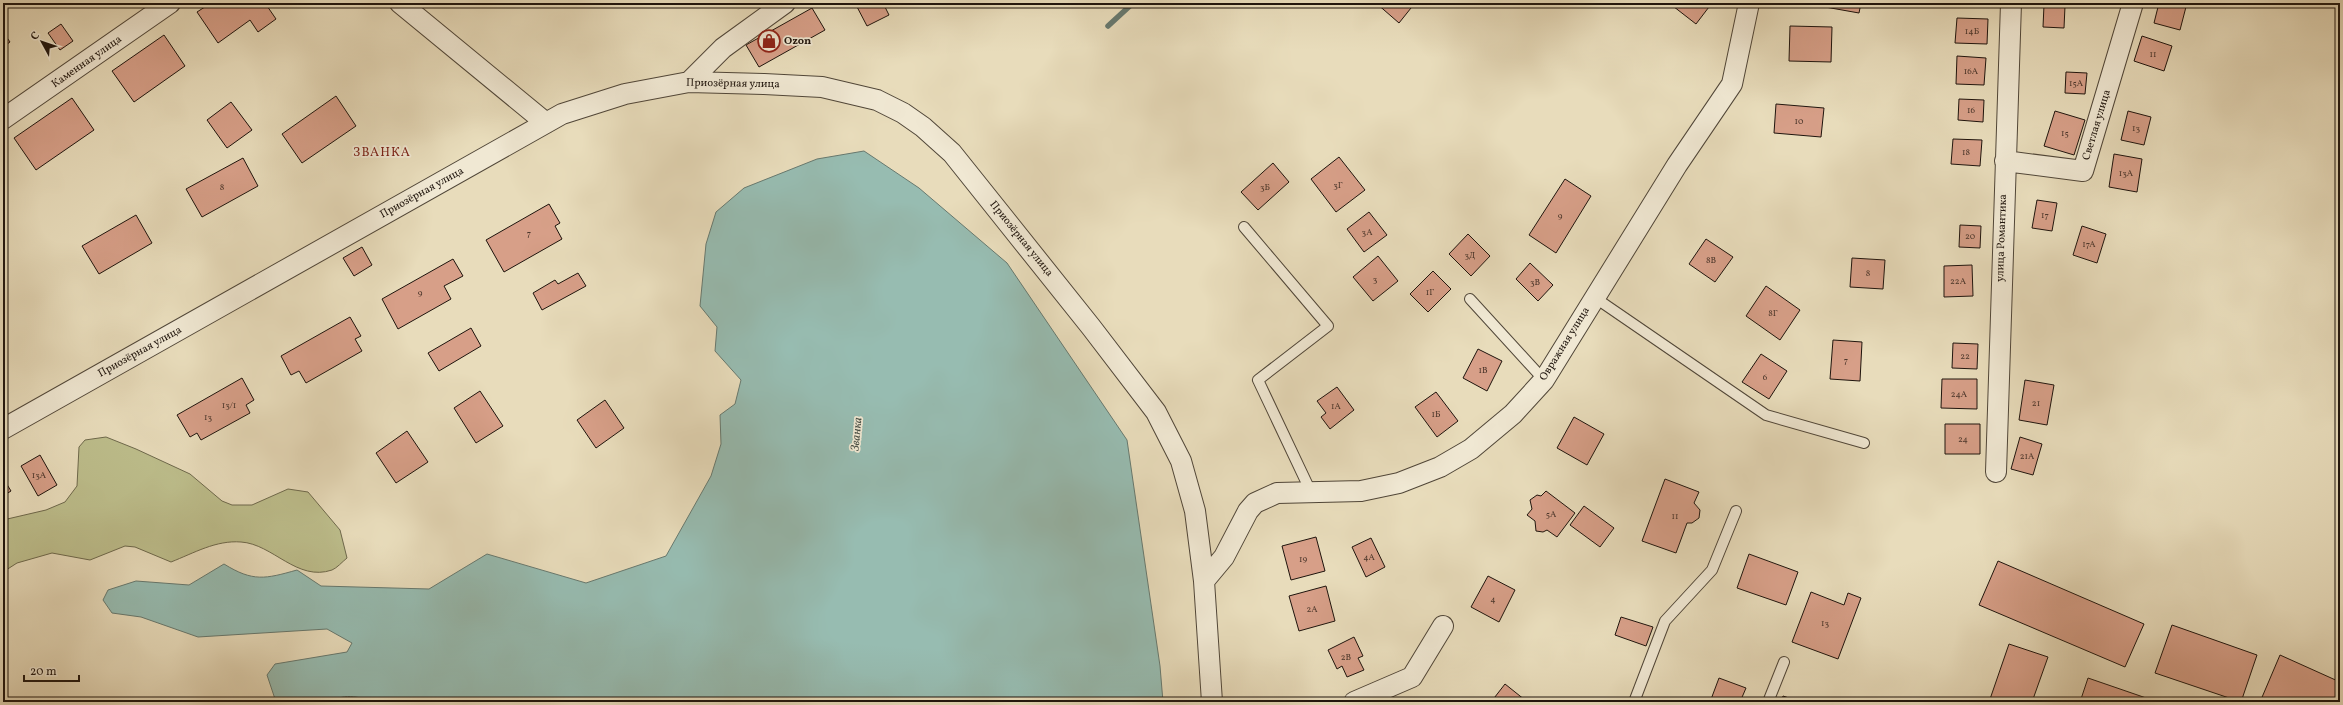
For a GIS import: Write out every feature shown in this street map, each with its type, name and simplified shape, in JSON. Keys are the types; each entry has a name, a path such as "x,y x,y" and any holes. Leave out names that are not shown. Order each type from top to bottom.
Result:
{"street":[{"name":"Каменная улица","path":"3,119 170,3"},
{"path":"400,3 546,123"},
{"path":"688,82 723,48 785,3"},
{"name":"Овражная улица","path":"1204,581 1224,557 1248,511 1255,503 1277,493 1361,490 1399,483 1440,467 1471,449 1513,414 1544,380 1677,164 1732,84 1749,3"},
{"name":"улица Романтика","path":"1996,472 2010,3"},
{"name":"Светлая улица","path":"2005,161 2083,171 2133,3"},
{"name":"Приозёрная улица","path":"3,429 562,114 625,94 688,82 822,87 877,100 903,113 923,127 952,153 1091,327 1156,412 1181,461 1195,511 1204,581 1212,702"},
{"path":"1354,702 1412,676 1443,626"}],"lane":[{"path":"1244,227 1328,326 1258,380 1310,492"},
{"path":"1594,297 1766,415 1864,443"},
{"path":"1470,299 1544,380"},
{"path":"1634,702 1665,621 1712,570 1736,511"},
{"path":"1768,702 1784,662"}],"green space":[{"path":"106,437 190,474 222,501 232,505 252,505 288,489 308,492 340,530 347,558 332,570 319,572 308,571 296,567 253,544 241,542 214,545 171,562 135,547 125,546 90,560 52,553 17,563 3,572 3,520 46,510 65,502 77,486 79,447 85,440"}],"water":[{"path":"864,151 919,188 1007,263 1127,440 1160,666 1163,702 376,702 353,697 342,697 332,702 276,702 267,675 275,664 347,652 352,643 327,629 198,637 141,617 112,613 103,600 108,590 136,581 189,585 224,564 243,574 259,577 267,577 297,570 321,586 429,589 487,554 586,583 666,556 711,476 721,444 720,415 735,404 741,380 715,351 717,327 700,306 706,244 716,212 744,188 817,159"}],"building":[{"path":"211,3 265,3 276,19 258,32 250,20 218,43 197,12"},
{"path":"855,3 883,3 889,15 867,26"},
{"path":"1376,3 1415,3 1399,23"},
{"path":"1669,3 1712,3 1696,24"},
{"path":"1815,3 1861,3 1859,13 1814,5"},
{"path":"1952,3 1983,3 1982,6"},
{"path":"2159,3 2187,3 2180,30 2154,23"},
{"path":"2044,5 2065,6 2064,28 2043,27"},
{"path":"812,8 825,30 759,67 746,45"},
{"path":"1957,18 1988,19 1987,44 1955,43"},
{"path":"61,24 73,41 60,50 48,33"},
{"path":"1790,26 1832,27 1831,62 1789,61"},
{"path":"3,32 10,42 3,47"},
{"path":"164,35 185,66 134,102 112,71"},
{"path":"2142,36 2172,46 2164,71 2134,61"},
{"path":"1957,56 1986,58 1984,85 1956,84"},
{"path":"2066,72 2087,73 2085,94 2065,93"},
{"path":"336,96 356,126 302,163 282,134"},
{"path":"72,98 94,130 36,170 14,138"},
{"path":"1959,99 1984,100 1983,122 1958,120"},
{"path":"231,102 252,130 227,148 207,120"},
{"path":"1776,104 1824,108 1821,137 1774,133"},
{"path":"2055,111 2085,120 2074,155 2044,146"},
{"path":"2128,111 2151,117 2144,145 2121,140"},
{"path":"1953,139 1982,140 1980,166 1951,164"},
{"path":"2114,154 2142,159 2137,192 2109,187"},
{"path":"1339,157 1365,190 1336,212 1311,179"},
{"path":"243,158 258,186 202,217 186,189"},
{"path":"1273,163 1289,182 1258,210 1241,192"},
{"path":"1565,179 1591,196 1556,253 1529,235"},
{"path":"2037,200 2057,203 2052,231 2032,228"},
{"path":"549,204 560,223 555,226 562,239 504,272 486,240"},
{"path":"1369,212 1387,235 1364,252 1347,229"},
{"path":"136,215 152,243 99,274 82,246"},
{"path":"1960,225 1981,226 1980,248 1959,247"},
{"path":"2082,226 2106,234 2097,263 2073,255"},
{"path":"1468,234 1490,256 1471,276 1449,254"},
{"path":"1706,239 1733,257 1715,282 1689,264"},
{"path":"362,247 372,265 354,276 343,258"},
{"path":"1378,256 1398,281 1373,301 1353,277"},
{"path":"1852,258 1885,260 1883,289 1850,287"},
{"path":"453,259 463,276 444,286 451,299 398,329 382,299"},
{"path":"1530,263 1553,285 1538,301 1516,279"},
{"path":"1972,265 1973,296 1944,297 1944,266"},
{"path":"1433,271 1451,289 1428,312 1410,294"},
{"path":"578,273 586,286 542,310 533,293 555,280 558,284"},
{"path":"1766,286 1800,310 1780,340 1746,316"},
{"path":"350,317 361,336 355,339 362,351 306,383 299,371 291,375 281,356"},
{"path":"471,328 481,346 439,371 428,353"},
{"path":"1833,340 1862,342 1860,381 1830,379"},
{"path":"1953,343 1978,344 1977,369 1952,368"},
{"path":"1478,349 1502,361 1487,391 1463,378"},
{"path":"1761,354 1787,371 1769,399 1742,382"},
{"path":"242,378 254,400 246,405 250,413 201,440 197,433 190,437 177,415"},
{"path":"1942,379 1977,379 1977,409 1941,408"},
{"path":"2025,380 2054,385 2047,425 2019,420"},
{"path":"1337,387 1354,410 1330,429 1321,417 1326,413 1317,401"},
{"path":"480,391 503,426 476,443 454,408"},
{"path":"1436,392 1458,421 1437,437 1415,407"},
{"path":"605,400 624,428 596,448 577,420"},
{"path":"1574,417 1604,434 1587,465 1557,448"},
{"path":"1945,424 1980,424 1980,454 1945,454"},
{"path":"407,431 428,462 396,483 376,453"},
{"path":"2020,437 2042,444 2033,475 2011,469"},
{"path":"40,455 57,485 38,496 21,466"},
{"path":"3,478 11,491 3,496"},
{"path":"1665,479 1699,492 1694,503 1700,510 1699,518 1692,523 1687,523 1676,553 1642,541"},
{"path":"1546,491 1575,513 1557,537 1547,530 1543,532 1536,531 1535,521 1527,515 1532,509 1530,500 1537,495 1541,496"},
{"path":"1584,506 1614,528 1600,547 1570,525"},
{"path":"1316,537 1325,571 1291,580 1282,546"},
{"path":"1371,538 1385,567 1366,577 1352,547"},
{"path":"1749,554 1798,572 1786,605 1737,588"},
{"path":"1998,561 2144,624 2125,667 1979,605"},
{"path":"1488,576 1515,590 1499,622 1471,607"},
{"path":"1326,586 1335,621 1299,631 1289,596"},
{"path":"1811,592 1844,605 1848,593 1861,598 1838,659 1792,642"},
{"path":"1621,617 1653,627 1646,646 1615,635"},
{"path":"2172,625 2257,655 2241,702 2155,673"},
{"path":"1354,637 1363,656 1358,658 1364,670 1347,677 1342,666 1337,669 1328,650"},
{"path":"2009,644 2048,657 2032,702 1989,702"},
{"path":"2280,655 2340,682 2340,702 2260,702"},
{"path":"1719,678 1746,688 1740,702 1710,702"},
{"path":"2088,678 2152,700 2152,702 2080,702"},
{"path":"1505,684 1525,700 1523,702 1491,702"},
{"path":"1783,696 1801,702 1781,702"}],"waterway":[{"name":"Званка","path":"1108,26 1133,3"}],"place":[{"name":"Ozon","path":"769,41"}],"district":[{"name":"ЗВАНКА","path":"382,153"}]}
